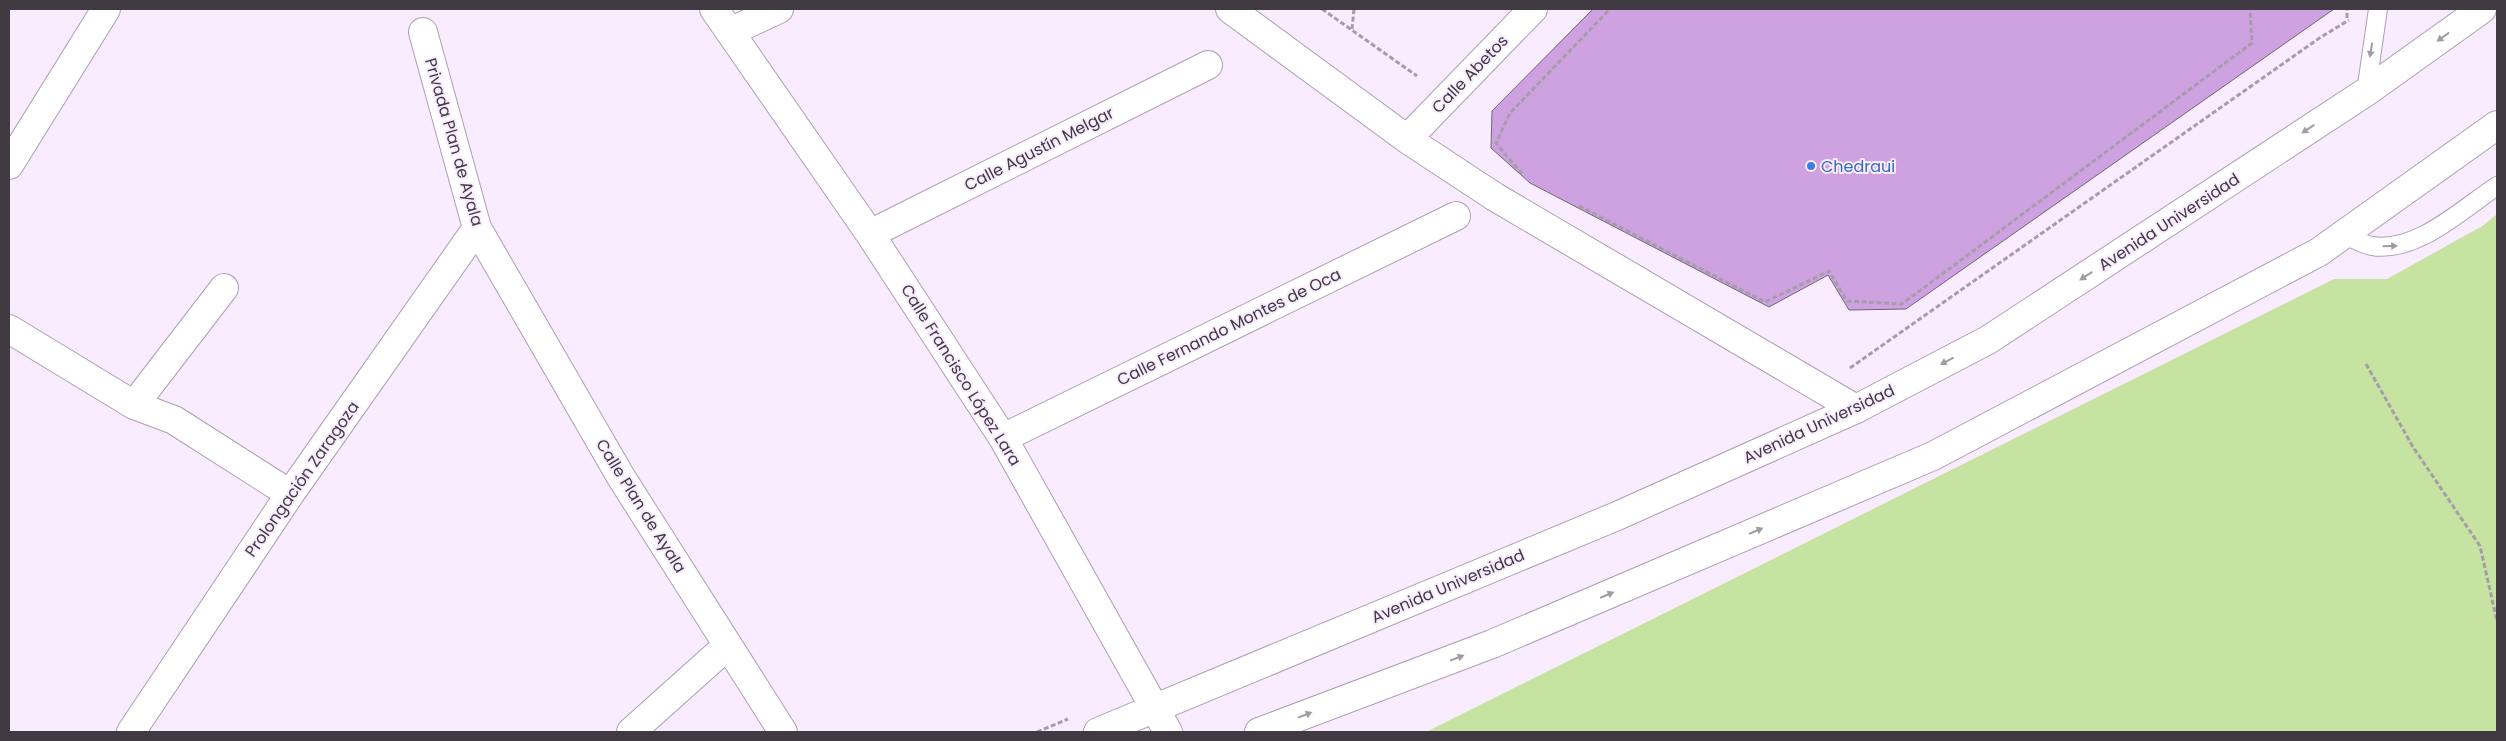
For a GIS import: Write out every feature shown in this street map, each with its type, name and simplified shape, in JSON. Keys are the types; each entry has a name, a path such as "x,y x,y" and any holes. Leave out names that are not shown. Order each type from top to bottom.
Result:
{"street":[{"path":"9,165 106,9"},
{"name":"Calle Francisco López Lara","path":"714,9 732,31 870,234 1003,438 1168,732"},
{"path":"732,31 779,9"},
{"path":"1230,9 1407,139 1495,197 1856,409"},
{"name":"Calle Abetos","path":"1407,139 1533,9"},
{"name":"Avenida Universidad","path":"1098,732 1617,516 1856,409 1988,340 2366,92 2482,9"},
{"name":"Privada Plan de Ayala","path":"424,32 477,228 505,276"},
{"name":"Calle Agustín Melgar","path":"870,234 1208,65"},
{"path":"1259,732 1492,644 1934,456 2302,261 2497,124"},
{"name":"Calle Fernando Montes de Oca","path":"1003,438 1456,216"},
{"name":"Prolongación Zaragoza","path":"130,732 290,494 477,228"},
{"name":"Calle Plan de Ayala","path":"505,276 621,477 782,732"},
{"path":"134,405 224,288"},
{"path":"9,329 134,405 174,420 290,494"},
{"path":"631,732 728,645"}],"lane":[{"path":"2366,92 2378,9"},
{"path":"2343,234 2371,246 2397,246 2421,237 2497,186"}],"path":[{"path":"1322,9 1417,76"},
{"path":"1352,29 1354,9"},
{"path":"1526,178 1496,143 1510,113 1610,9"},
{"path":"1570,201 1765,302 1829,271 1847,301 1902,304 2252,43 2250,9"},
{"path":"1821,388 2313,42 2352,17"},
{"path":"2366,364 2413,446 2480,546 2497,621"},
{"path":"1036,732 1071,718"}],"green space":[{"path":"2497,214 2497,732 1426,732 2334,279 2387,279 2484,225"}],"building":[{"name":"Chedraui","path":"1593,9 2334,9 1906,309 1849,310 1828,275 1769,307 1530,183 1491,148 1492,111"}],"place":[{"name":"Chedraui","path":"1811,166"}]}
